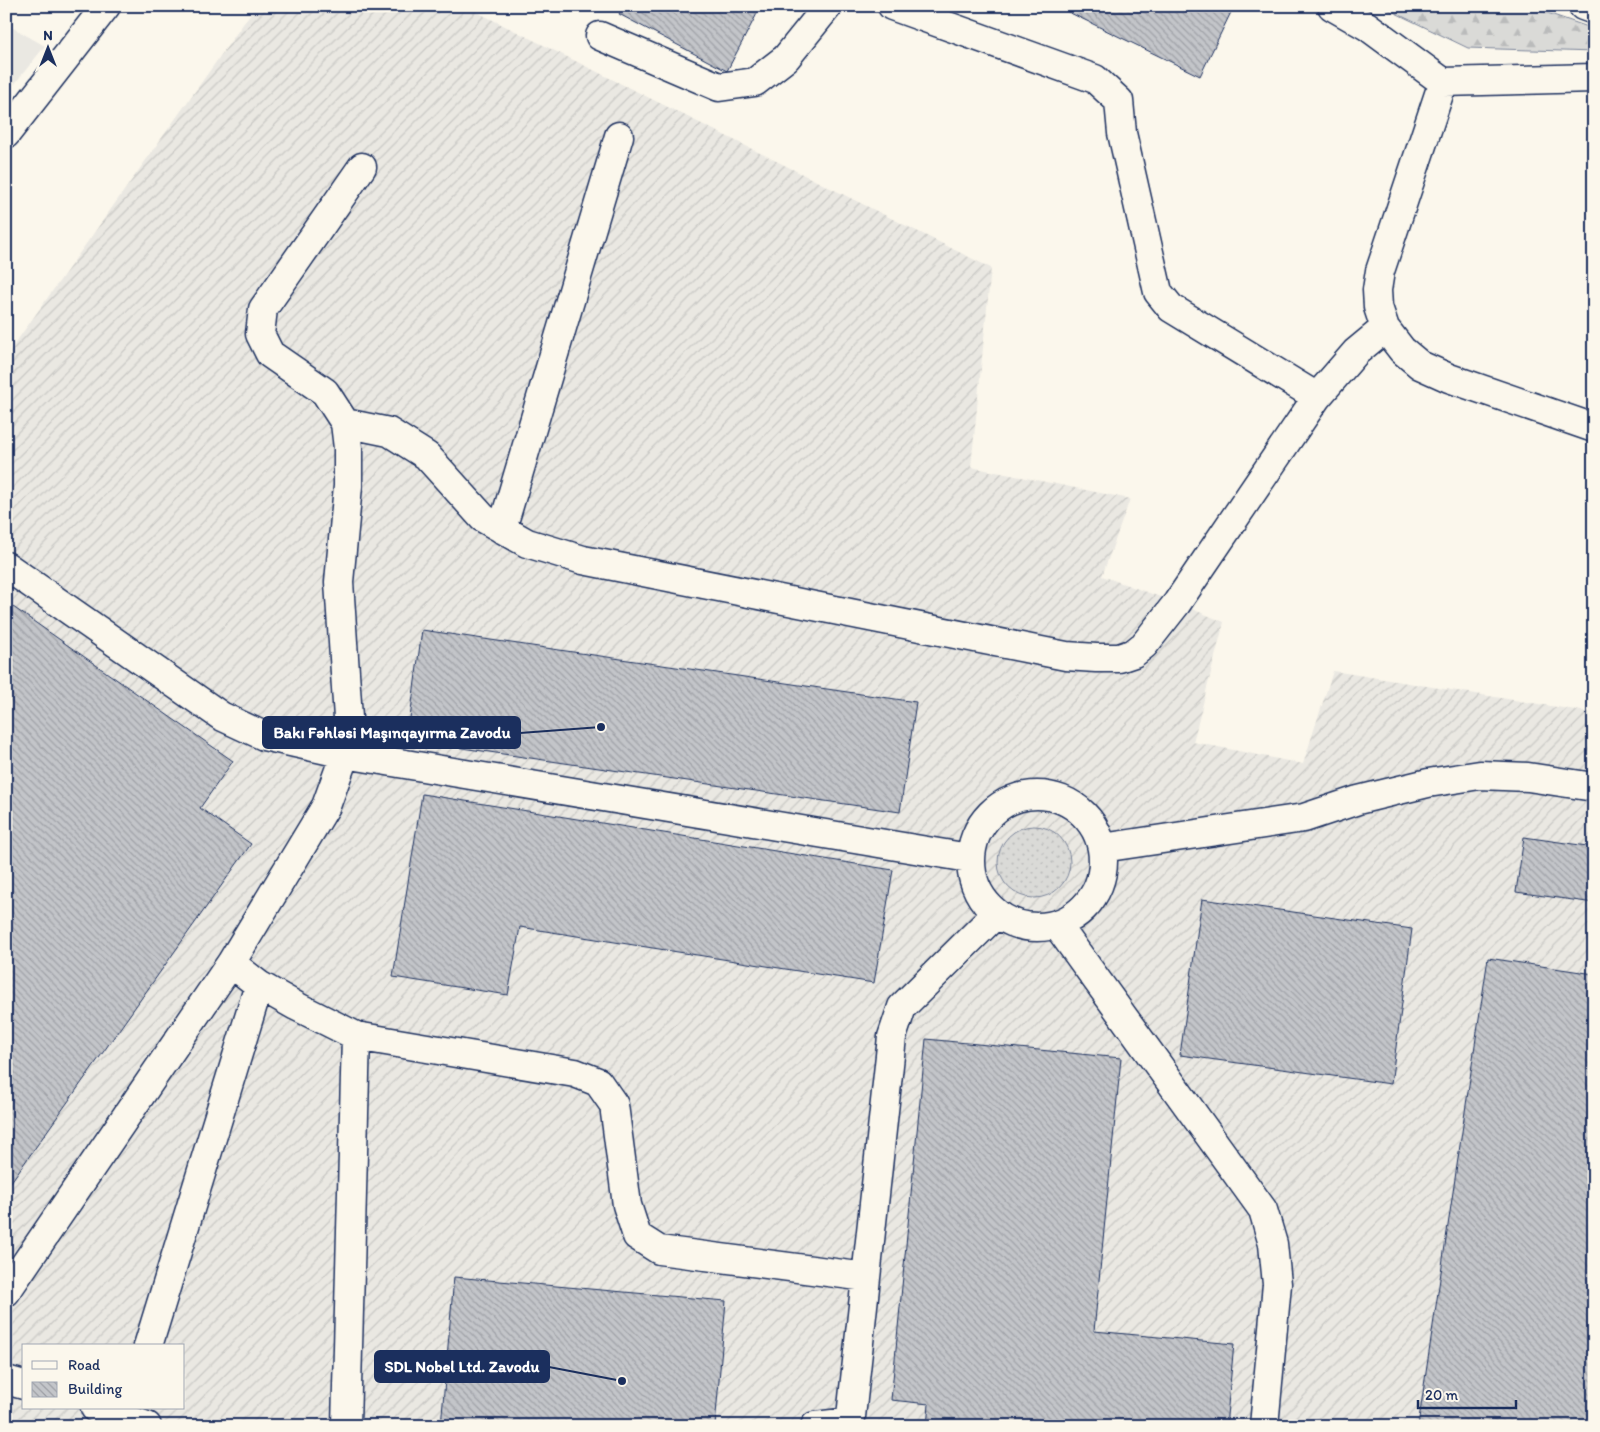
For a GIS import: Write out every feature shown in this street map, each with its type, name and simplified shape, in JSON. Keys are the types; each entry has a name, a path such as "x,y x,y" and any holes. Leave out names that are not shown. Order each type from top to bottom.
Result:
{"street":[{"path":"6,134 106,6"},
{"path":"600,36 719,87 755,82 786,58 828,6"},
{"path":"892,6 1095,79 1119,101 1122,133 1158,292 1171,308 1317,397"},
{"path":"1332,6 1367,26 1443,82 1594,78"},
{"path":"1583,6 1594,10"},
{"path":"1443,82 1380,271 1378,307 1385,328 1402,350 1420,365 1449,378 1594,428"},
{"path":"502,529 619,136"},
{"path":"6,1292 232,963 326,806 345,754 348,718 338,582 348,486 348,448 345,423 325,392 270,354 260,334 263,309 362,166"},
{"path":"345,423 389,432 426,456 483,518 527,544 583,560 1026,649 1066,656 1119,658 1134,653 1144,644 1176,603 1336,372 1356,352 1385,328"},
{"path":"6,566 221,716 264,736 345,754 970,858"},
{"path":"1102,848 1304,818 1375,796 1428,783 1480,775 1528,776 1594,787"},
{"path":"1031,794 1063,800 1088,819 1102,848 1101,880 1085,908 1057,925 1026,928 996,914 976,890 970,858 979,828 1001,805 1031,794"},
{"path":"814,1426 850,1424 892,1037 902,1007 996,914"},
{"path":"1057,925 1263,1210 1273,1244 1277,1284 1264,1426"},
{"path":"232,963 259,984 296,1006 356,1036 575,1072 598,1082 614,1105 627,1204 637,1236 659,1250 866,1277"},
{"path":"149,1344 259,984"},
{"path":"346,1426 356,1036"},
{"path":"6,1380 22,1384"},
{"path":"104,1410 134,1417"}],"shaded area":[{"path":"256,6 465,6 991,268 971,467 1130,499 1102,576 1224,622 1193,742 1303,764 1333,671 1594,713 1594,1426 6,1426 6,356"},
{"path":"6,24 45,46 12,87 6,88"}],"green space":[{"path":"1381,6 1527,6 1594,29 1594,52 1468,48"},
{"path":"1034,826 1048,829 1060,836 1067,848 1070,862 1067,876 1060,888 1048,895 1034,898 1020,895 1008,888 1001,876 998,862 1001,848 1008,836 1020,829"}],"building":[{"path":"623,6 761,6 727,71 619,14"},
{"path":"1056,6 1234,6 1200,76"},
{"path":"6,602 233,761 200,808 251,844 6,1189"},
{"path":"422,630 916,702 900,812 407,740"},
{"path":"422,794 893,870 874,983 520,927 508,995 393,977"},
{"path":"1524,837 1594,847 1594,903 1516,892"},
{"path":"1202,899 1412,929 1391,1084 1180,1055"},
{"path":"1488,958 1594,974 1594,1426 1418,1426"},
{"path":"926,1039 1121,1058 1094,1331 1234,1344 1226,1426 927,1426 929,1404 891,1400"},
{"path":"454,1277 726,1301 715,1426 441,1426"}],"place":[{"name":"Bakı Fəhləsi Maşınqayırma Zavodu","path":"601,727"},
{"name":"SDL Nobel Ltd. Zavodu","path":"622,1381"}]}
